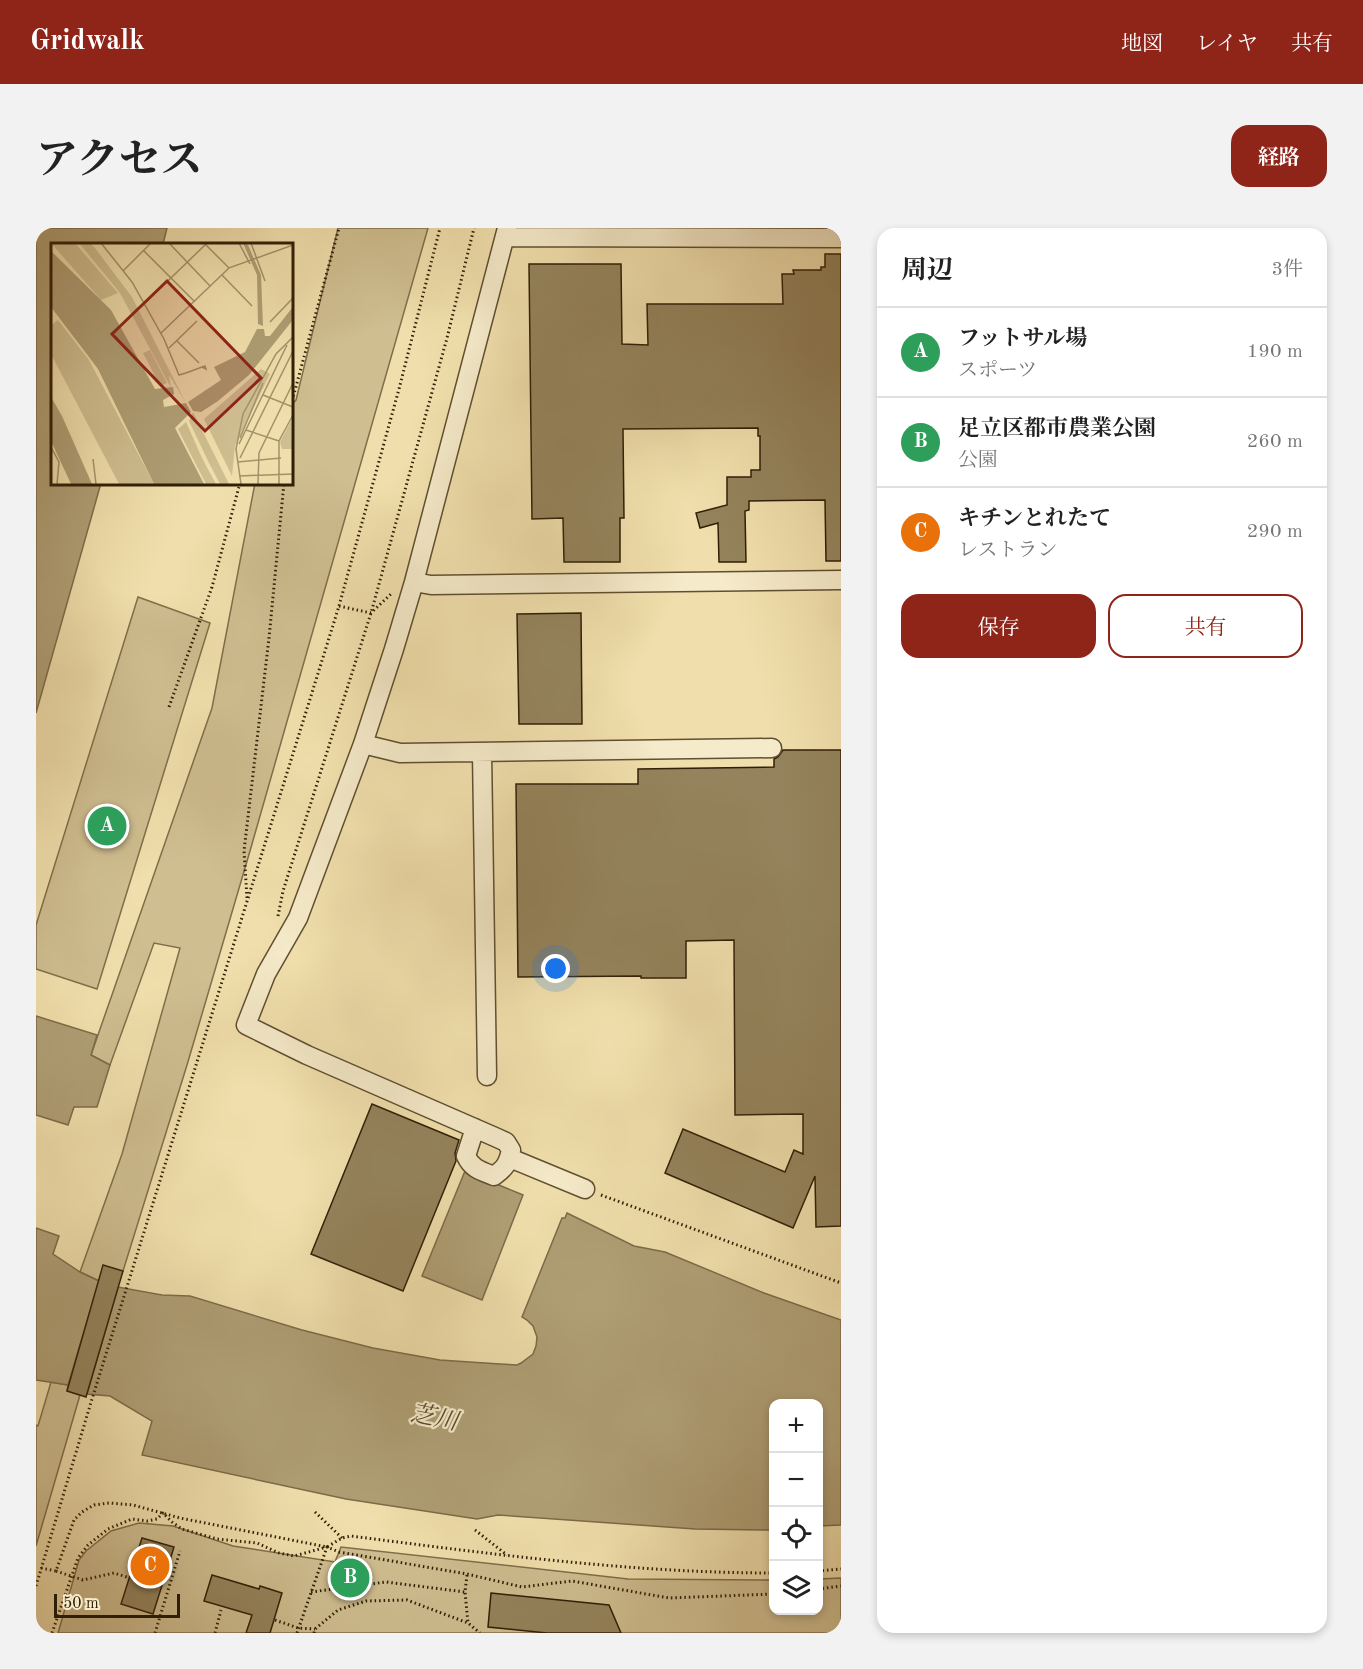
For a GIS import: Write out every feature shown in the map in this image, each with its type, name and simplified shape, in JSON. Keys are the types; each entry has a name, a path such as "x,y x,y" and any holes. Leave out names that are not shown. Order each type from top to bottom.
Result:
{"street":[{"path":"475,1128 466,1156 474,1168 494,1176 505,1168 510,1158 511,1150 506,1142 475,1128 307,1055 246,1024 266,974 298,918 363,744 414,582 506,233 841,238"},
{"path":"414,582 431,585 841,580"},
{"path":"363,744 400,753 772,748"},
{"path":"482,752 487,1076"},
{"path":"510,1158 585,1189"}],"path":[{"path":"292,401 339,228"},
{"path":"36,1586 339,606 440,228"},
{"path":"277,922 283,891 372,613 447,338 474,228"},
{"path":"169,707 212,587 240,484"},
{"path":"248,902 244,851 269,638 284,484"},
{"path":"372,613 395,590"},
{"path":"339,606 372,613"},
{"path":"585,1189 841,1284"},
{"path":"56,1571 74,1520 94,1505 109,1503 133,1505 180,1518 327,1547 339,1552 467,1574 522,1587 572,1581 669,1598 769,1594"},
{"path":"315,1512 342,1538"},
{"path":"163,1513 182,1529 217,1539 257,1543 279,1553 294,1556 327,1547 342,1538 351,1536 508,1556 706,1573 769,1573"},
{"path":"52,1633 78,1558 88,1545 108,1529 132,1519 147,1521 157,1519 163,1513"},
{"path":"475,1530 508,1556"},
{"path":"297,1633 327,1547"},
{"path":"155,1633 180,1551"},
{"path":"41,1568 84,1580 114,1573 130,1578"},
{"path":"823,1571 841,1569"},
{"path":"467,1574 465,1592 468,1623"},
{"path":"311,1592 386,1582 465,1592"},
{"path":"823,1588 841,1586"},
{"path":"275,1620 315,1631 338,1610 366,1601 407,1600 468,1623 480,1633"},
{"path":"215,1633 221,1610"}],"shaded area":[{"path":"338,228 428,228 250,851 123,1271 99,1281 80,1272 122,1154 180,948 154,943 110,1065 91,1055 212,708 255,484 292,484 292,404 296,400"},
{"path":"138,597 210,623 97,989 36,969 36,925"},
{"path":"51,1382 68,1385 67,1391 80,1395 36,1546 36,1425 38,1426"},
{"path":"139,1523 173,1526 233,1546 335,1562 341,1547 628,1579 769,1580 769,1615 823,1615 823,1579 841,1578 841,1633 58,1633 79,1560 86,1551 111,1531"}],"water":[{"path":"36,228 167,228 163,243 51,243 51,484 101,484 36,713"},
{"path":"36,1016 97,1035 91,1055 110,1065 97,1107 74,1107 68,1125 36,1115"},
{"path":"465,1171 523,1195 482,1300 422,1276"},
{"name":"芝川","path":"567,1213 634,1246 665,1252 764,1293 841,1320 841,1525 823,1526 823,1399 769,1399 769,1530 695,1529 498,1515 477,1519 346,1499 142,1455 152,1421 110,1396 87,1394 118,1287 162,1295 190,1296 302,1330 373,1348 440,1360 517,1365 533,1354 536,1346 537,1337 533,1326 522,1317 562,1218 565,1218"},
{"path":"36,1228 59,1236 53,1254 80,1272 99,1281 68,1385 36,1380"}],"building":[{"path":"825,254 841,254 841,561 826,561 825,500 749,501 749,510 745,511 746,562 719,562 718,523 700,528 696,513 727,505 727,477 751,477 751,470 760,470 758,428 623,429 624,518 620,518 620,562 564,562 563,518 532,519 529,264 621,264 622,344 648,345 647,304 783,304 782,274 794,274 793,270 821,270 821,267 825,267"},
{"path":"581,613 582,724 519,724 517,614"},
{"path":"783,750 841,750 841,1226 816,1227 815,1176 793,1228 665,1173 683,1129 785,1172 794,1150 803,1154 803,1114 735,1115 734,940 686,941 686,978 518,977 516,784 638,784 638,769 774,767 774,759"},
{"path":"372,1104 459,1140 455,1153 456,1161 403,1291 311,1254"},
{"path":"103,1265 123,1271 86,1397 67,1391"},
{"path":"142,1538 174,1547 153,1614 121,1604"},
{"path":"212,1575 259,1589 260,1586 282,1593 270,1633 246,1633 252,1615 204,1601"},
{"path":"491,1593 609,1605 621,1633 547,1633 488,1627"}],"place":[{"name":"フットサル場","path":"107,826"},
{"name":"キチンとれたて","path":"150,1566"},
{"name":"足立区都市農業公園","path":"350,1578"}]}
